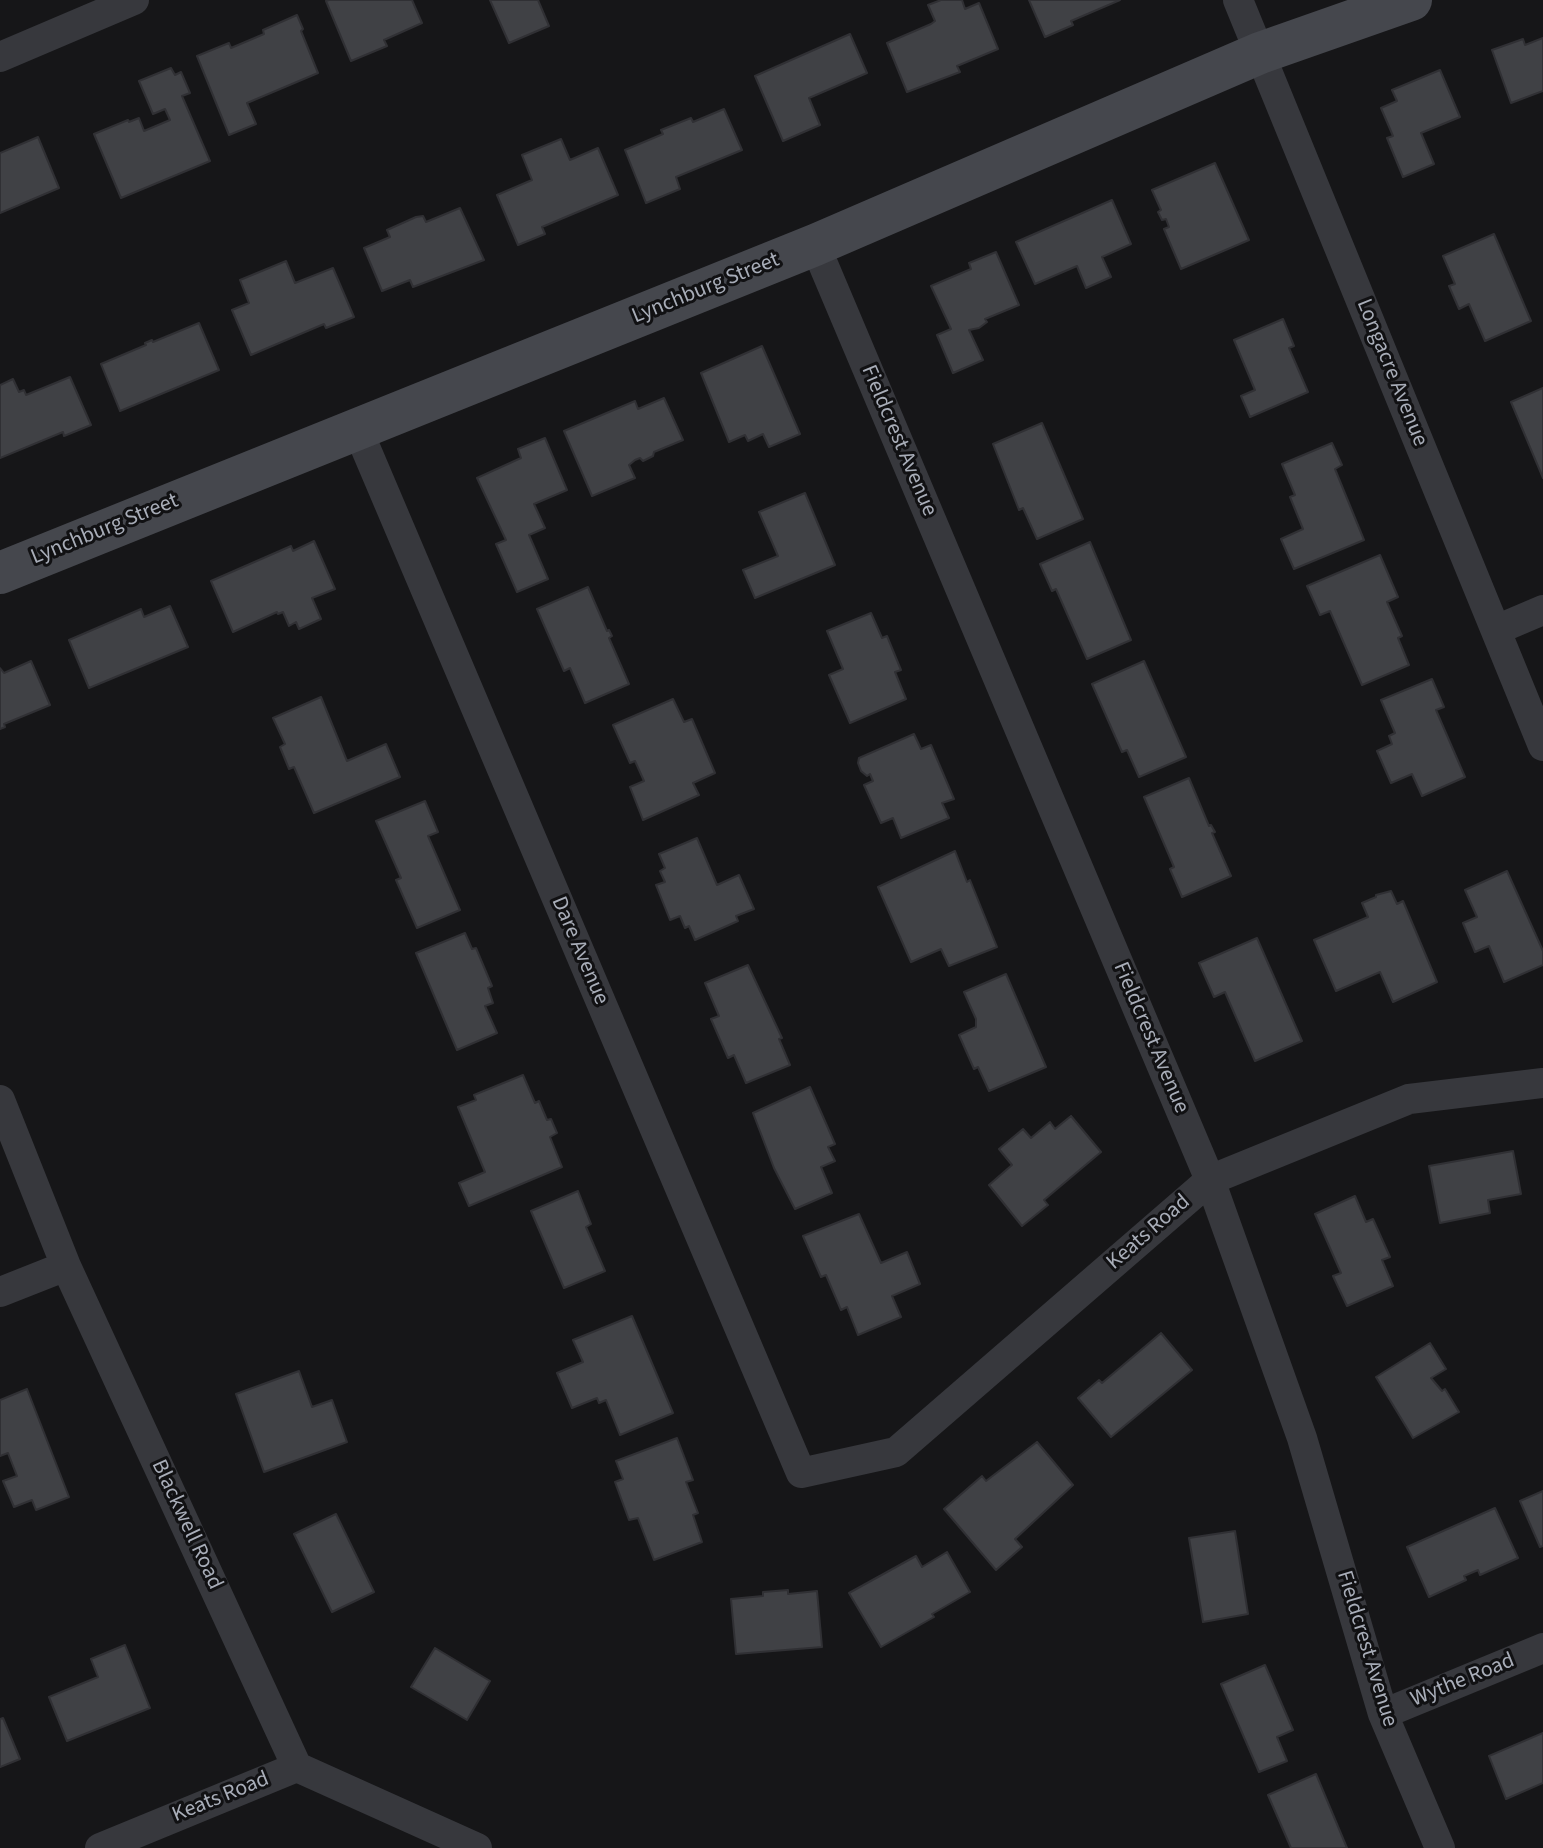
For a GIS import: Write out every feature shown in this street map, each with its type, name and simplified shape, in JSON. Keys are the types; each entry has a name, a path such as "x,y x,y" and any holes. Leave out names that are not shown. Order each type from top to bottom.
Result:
{"street":[{"path":"0,57 69,13 134,0"},
{"name":"Longacre Avenue","path":"1238,0 1543,746"},
{"name":"Lynchburg Street","path":"0,573 815,245 1260,53 1411,0"},
{"name":"Fieldcrest Avenue","path":"815,245 1210,1180 1302,1438 1383,1714 1440,1848"},
{"name":"Dare Avenue","path":"357,428 801,1473"},
{"path":"1496,630 1543,610"},
{"name":"Keats Road","path":"801,1473 896,1452 1210,1180 1409,1099 1543,1083"},
{"name":"Blackwell Road","path":"0,1100 66,1266 297,1767"},
{"path":"0,1292 66,1266"},
{"name":"Wythe Road","path":"1383,1714 1543,1648"},
{"path":"297,1767 477,1848"},
{"name":"Keats Road","path":"100,1848 297,1767"}],"building":[{"path":"412,0 422,23 384,40 387,46 351,61 326,1"},
{"path":"490,0 538,0 549,26 509,43"},
{"path":"941,0 962,0 965,9 979,3 998,49 957,66 960,72 907,92 887,43 935,21 928,5"},
{"path":"1029,0 1120,0 1071,21 1073,25 1045,37"},
{"path":"297,15 318,73 247,103 256,124 229,135 197,56 229,43 231,48"},
{"path":"850,34 867,73 809,98 820,125 783,141 755,76"},
{"path":"1543,38 1543,91 1511,103 1492,50 1523,39 1525,45"},
{"path":"171,68 175,75 181,72 190,93 182,96 210,161 121,198 94,134 128,120 139,118 144,131 170,120 165,109 153,114 139,81"},
{"path":"1440,70 1460,117 1421,133 1434,164 1403,177 1387,138 1393,136 1381,108 1397,101 1392,90"},
{"path":"724,109 742,150 676,177 680,189 646,203 625,150 663,134 661,130 691,118 693,122"},
{"path":"38,137 59,188 0,213 0,153"},
{"path":"561,139 570,160 598,148 618,195 542,227 545,234 518,245 497,195 532,180 522,155"},
{"path":"1215,163 1249,240 1181,269 1164,229 1169,227 1158,212 1161,210 1152,190"},
{"path":"1112,200 1131,244 1102,257 1111,277 1086,288 1077,266 1035,284 1016,242"},
{"path":"460,208 484,260 413,287 410,280 382,291 364,248 390,237 387,230 416,217 423,216 426,222"},
{"path":"1494,234 1531,321 1485,341 1469,304 1459,309 1449,286 1455,284 1443,256"},
{"path":"996,252 1019,305 985,319 987,322 979,328 969,330 983,360 953,373 937,335 951,329 931,286 971,269 969,263"},
{"path":"286,261 295,283 333,268 354,317 326,328 324,324 251,355 232,310 249,303 240,280"},
{"path":"1283,319 1294,346 1289,348 1308,392 1250,417 1241,396 1255,390 1234,340"},
{"path":"199,323 219,370 120,411 101,364 152,340"},
{"path":"762,346 800,434 769,447 763,434 748,441 745,435 729,442 701,373"},
{"path":"70,377 91,425 64,436 63,432 0,458 0,385 13,379 19,392 24,390 26,395"},
{"path":"1543,388 1543,478 1511,402"},
{"path":"664,398 683,440 654,452 653,456 643,461 640,458 635,460 629,465 635,478 592,496 564,431 635,401 638,409"},
{"path":"1042,423 1083,519 1037,539 1023,508 1019,510 993,444"},
{"path":"545,438 567,490 534,504 545,528 529,535 548,579 517,592 496,544 506,540 477,478 521,458 518,449"},
{"path":"1332,443 1342,465 1335,469 1364,540 1294,569 1281,539 1303,529 1290,497 1295,495 1282,464"},
{"path":"805,493 835,565 755,598 743,570 778,556 759,512"},
{"path":"314,541 335,589 312,598 321,619 299,629 296,622 289,626 283,612 277,612 233,632 211,581 291,546 293,551"},
{"path":"1090,542 1131,640 1087,659 1056,589 1052,591 1040,564"},
{"path":"1380,555 1398,597 1387,602 1402,636 1398,638 1409,665 1362,685 1330,611 1320,615 1307,586"},
{"path":"588,587 612,636 609,638 629,684 585,703 570,668 564,671 537,609"},
{"path":"170,606 188,647 89,688 69,640 141,609 144,617"},
{"path":"871,613 882,638 887,636 901,670 895,672 906,699 850,723 829,675 843,669 827,631"},
{"path":"31,661 50,705 4,724 5,727 0,729 0,668 4,673"},
{"path":"1144,661 1186,757 1139,777 1127,750 1122,752 1092,684"},
{"path":"1432,679 1444,707 1436,710 1465,777 1422,796 1412,774 1391,783 1377,751 1392,744 1389,736 1395,733 1381,700"},
{"path":"321,697 347,761 386,744 400,777 314,813 294,767 289,769 280,747 285,744 273,718"},
{"path":"673,699 684,722 692,719 715,773 693,783 699,795 643,820 630,787 644,781 635,761 630,763 613,725"},
{"path":"914,734 921,749 931,745 954,799 942,803 949,818 901,838 893,818 881,823 864,785 873,781 870,774 867,776 861,771 858,763 859,758"},
{"path":"1189,778 1209,826 1215,832 1212,833 1231,876 1182,897 1170,869 1174,867 1144,797"},
{"path":"425,801 438,832 428,836 460,910 417,928 396,880 401,878 376,821"},
{"path":"697,838 717,885 739,875 754,909 736,916 738,921 695,940 680,916 670,920 656,885 665,882 660,871 665,868 659,854"},
{"path":"955,851 997,947 949,966 941,949 911,962 878,887"},
{"path":"1507,871 1543,951 1543,965 1504,982 1489,946 1475,952 1463,923 1477,917 1465,890"},
{"path":"1391,891 1397,904 1403,901 1437,982 1393,1002 1380,972 1336,991 1314,940 1368,917 1362,903"},
{"path":"465,933 472,949 476,948 492,986 488,988 493,1003 485,1006 497,1033 457,1050 416,953"},
{"path":"1257,938 1302,1041 1255,1061 1225,992 1214,997 1199,963"},
{"path":"748,965 782,1038 779,1039 790,1065 746,1083 734,1055 728,1058 711,1019 719,1016 705,983"},
{"path":"1006,974 1046,1067 989,1091 978,1067 974,1069 959,1035 976,1027 976,1019 964,992"},
{"path":"523,1075 535,1103 539,1101 557,1133 550,1137 562,1167 469,1206 459,1183 485,1172 458,1107 476,1100 474,1095"},
{"path":"810,1087 835,1144 828,1147 835,1161 821,1167 832,1193 795,1209 774,1168 753,1113"},
{"path":"1071,1116 1101,1152 1044,1200 1048,1205 1022,1226 989,1185 1012,1165 999,1149 1023,1129 1031,1138 1050,1122 1055,1129"},
{"path":"1513,1151 1521,1194 1488,1200 1490,1213 1440,1223 1429,1166"},
{"path":"578,1191 591,1224 586,1227 605,1271 564,1288 531,1211"},
{"path":"1355,1196 1366,1222 1373,1219 1390,1257 1382,1260 1393,1286 1347,1306 1333,1276 1341,1273 1315,1214"},
{"path":"859,1214 881,1263 907,1252 920,1284 892,1296 901,1317 858,1335 847,1307 841,1310 826,1275 821,1277 803,1236"},
{"path":"632,1316 673,1413 620,1435 606,1400 599,1403 597,1398 572,1408 557,1373 583,1362 573,1340"},
{"path":"1161,1333 1192,1370 1111,1437 1078,1398 1099,1380 1102,1383"},
{"path":"1430,1343 1446,1369 1431,1378 1442,1391 1445,1389 1459,1412 1413,1438 1376,1377"},
{"path":"299,1371 312,1407 332,1400 347,1442 264,1472 236,1394"},
{"path":"27,1389 69,1497 36,1510 32,1500 14,1507 3,1481 17,1476 8,1453 0,1456 0,1400"},
{"path":"677,1438 693,1480 686,1482 698,1513 693,1515 702,1542 654,1560 638,1518 629,1520 615,1482 623,1479 616,1461"},
{"path":"1037,1442 1073,1485 1015,1539 1022,1547 996,1570 944,1509 982,1476 986,1481"},
{"path":"1543,1491 1543,1546 1540,1547 1520,1501"},
{"path":"1495,1508 1518,1558 1480,1575 1478,1570 1464,1576 1466,1580 1429,1597 1407,1547"},
{"path":"336,1514 374,1592 332,1612 294,1534"},
{"path":"1235,1531 1248,1614 1203,1622 1189,1538"},
{"path":"947,1552 970,1592 881,1647 849,1593 916,1556 922,1567"},
{"path":"788,1590 788,1594 817,1591 822,1647 736,1654 731,1599"},
{"path":"125,1645 150,1708 67,1741 49,1697 98,1677 91,1659"},
{"path":"435,1648 490,1681 467,1720 411,1687"},
{"path":"1265,1665 1293,1730 1277,1737 1287,1761 1259,1772 1221,1684"},
{"path":"3,1718 20,1759 0,1767 0,1719"},
{"path":"1543,1733 1543,1783 1506,1799 1489,1756"},
{"path":"1316,1774 1347,1848 1291,1848 1268,1795"}]}
